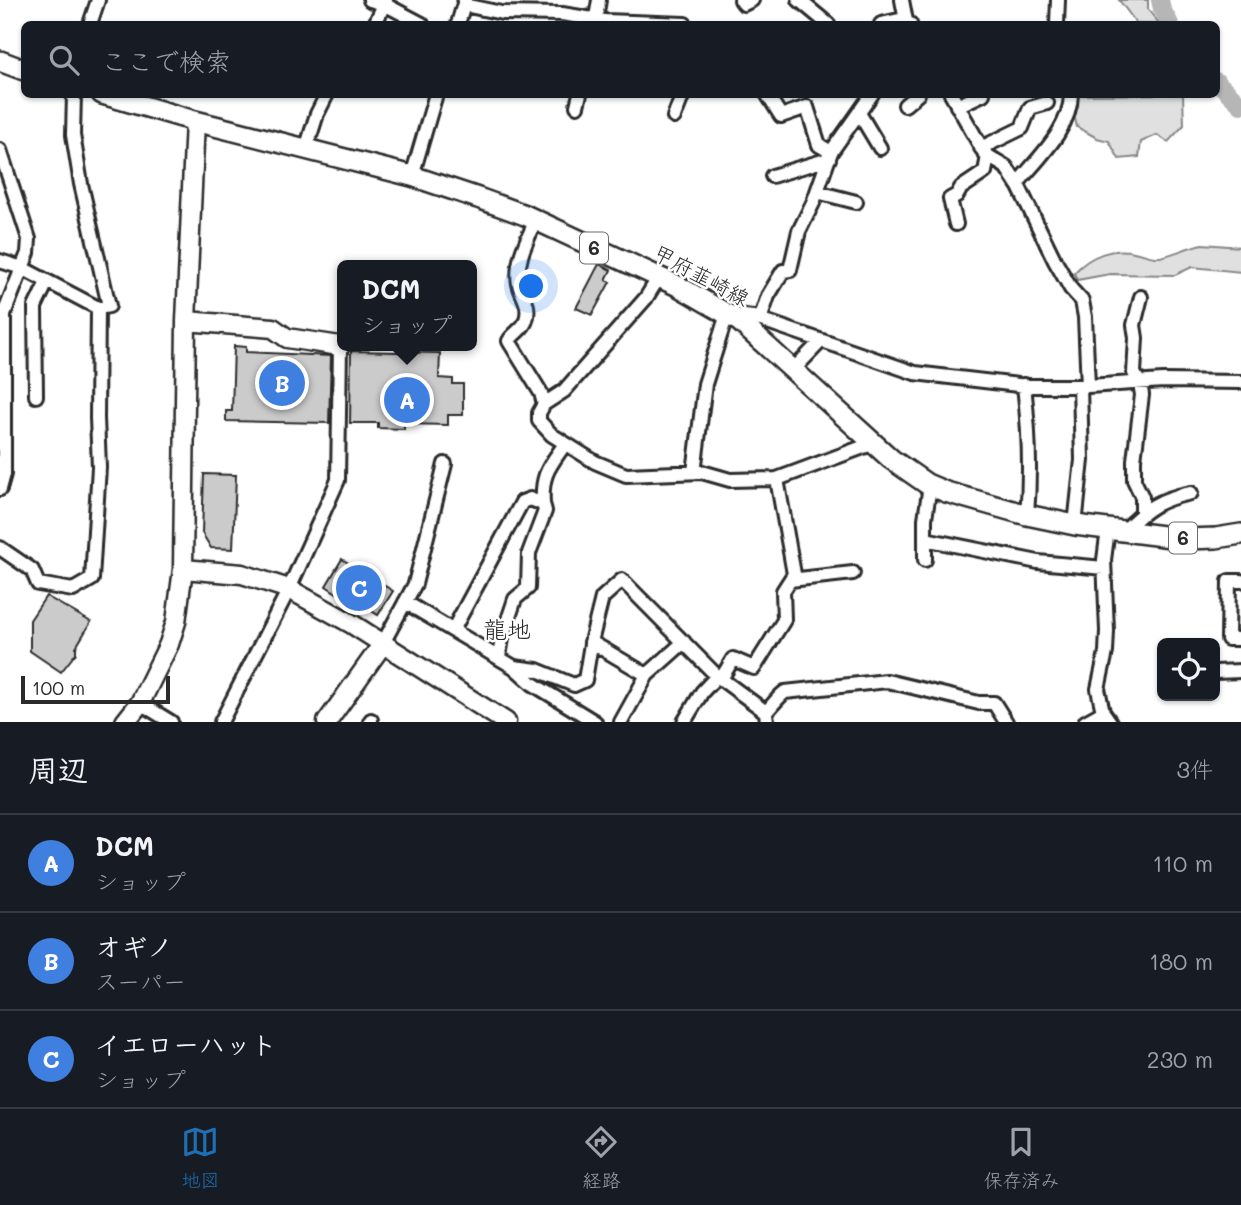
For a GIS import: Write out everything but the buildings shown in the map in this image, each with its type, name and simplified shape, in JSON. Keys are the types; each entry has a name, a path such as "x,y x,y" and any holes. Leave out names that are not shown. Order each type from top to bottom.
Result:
{"main road":[{"path":"0,61 21,69"},
{"name":"甲府韮崎線","path":"116,98 412,176 536,220 659,277 727,314 755,333 891,459 930,485 969,500 1075,525 1187,539 1241,534"}],"street":[{"path":"91,21 98,0"},
{"path":"370,0 385,2 417,21"},
{"path":"546,14 548,0"},
{"path":"596,21 599,0"},
{"path":"741,0 744,4 752,0"},
{"path":"799,0 824,21"},
{"path":"902,0 907,21"},
{"path":"1057,21 1058,0"},
{"path":"376,21 385,2"},
{"path":"459,21 464,3 502,13 546,14 590,21"},
{"path":"0,261 22,268 98,308 110,306 81,184 73,135 74,98"},
{"path":"306,149 325,98"},
{"path":"412,176 435,98"},
{"path":"674,117 681,98"},
{"path":"770,98 781,116 807,107 819,145 830,155"},
{"path":"761,320 768,296 783,271 790,270 799,232 830,155 869,98"},
{"path":"905,105 913,98"},
{"path":"1017,184 1064,124 1071,98"},
{"path":"954,100 984,152 1006,167 1017,184 1060,270 1082,301 1085,317 1082,460 1075,525"},
{"path":"984,152 1022,128 1030,108 1047,103"},
{"path":"859,113 880,148"},
{"path":"125,722 140,703 169,644 176,622 183,569 186,321 195,121"},
{"path":"0,150 29,239 28,253 4,314 4,474 0,489"},
{"path":"956,224 950,199 985,172 984,152"},
{"path":"772,176 830,155"},
{"path":"817,192 856,202"},
{"path":"536,220 522,253 518,276 519,287 527,304 526,320 509,341 541,393 544,404"},
{"path":"659,277 646,298 564,391 544,404 539,413 539,421 552,435 595,462 626,475 702,472 730,480 777,479 874,443"},
{"path":"36,396 35,307 47,282"},
{"path":"1141,297 1134,325 1134,373 1140,383 1142,395 1134,480 1142,497 1142,512"},
{"path":"0,548 32,570 38,584 73,590 92,579 100,467 97,418 98,308"},
{"path":"695,472 705,384 727,314 761,320 915,373 1024,386 1241,382"},
{"path":"186,321 273,328 287,338 337,346"},
{"path":"794,369 821,341"},
{"path":"220,722 289,589 338,480 340,351"},
{"path":"1024,386 1030,434 1031,477 1027,515"},
{"path":"499,657 502,638 515,599 528,588 528,553 545,511 542,483 548,468 565,443"},
{"path":"327,722 382,645 415,584 445,464"},
{"path":"684,722 702,692 719,677 733,659 754,668 784,620 783,591 794,574 777,479"},
{"path":"925,560 930,485"},
{"path":"1085,722 1107,717 1098,689 1106,652 1104,568 1116,530 1166,498 1191,493"},
{"path":"453,630 522,502 530,499 543,504"},
{"path":"925,539 1038,562 1104,568"},
{"path":"183,569 242,574 289,589 331,611 506,722"},
{"path":"790,580 853,573"},
{"path":"514,667 537,670 574,685 585,680 602,598 622,580 719,677 767,717 777,697 785,692 887,681 979,703 995,703 1006,722"},
{"path":"1241,581 1229,581 1228,639 1241,639"},
{"path":"405,602 499,657 533,684 595,722"},
{"path":"591,642 647,676"},
{"path":"621,722 647,676 684,642"},
{"path":"1220,671 1241,671"},
{"path":"140,703 171,722"}],"shaded area":[{"path":"1119,0 1148,0 1148,10 1157,21 1135,21"},
{"path":"1074,98 1183,98 1184,125 1168,142 1157,135 1141,142 1139,157 1119,159 1109,141 1077,127"},
{"path":"1202,244 1241,247 1241,272 1192,267 1175,275 1110,274 1077,280 1074,273 1087,261 1111,252 1129,251 1160,257"}],"waterway":[{"path":"1160,0 1168,21"},
{"path":"1220,85 1241,105"}],"place":[{"name":"オギノ","path":"282,383"},
{"name":"DCM","path":"407,400"},
{"name":"イエローハット","path":"359,588"}],"district":[{"name":"龍地","path":"507,630"}]}
